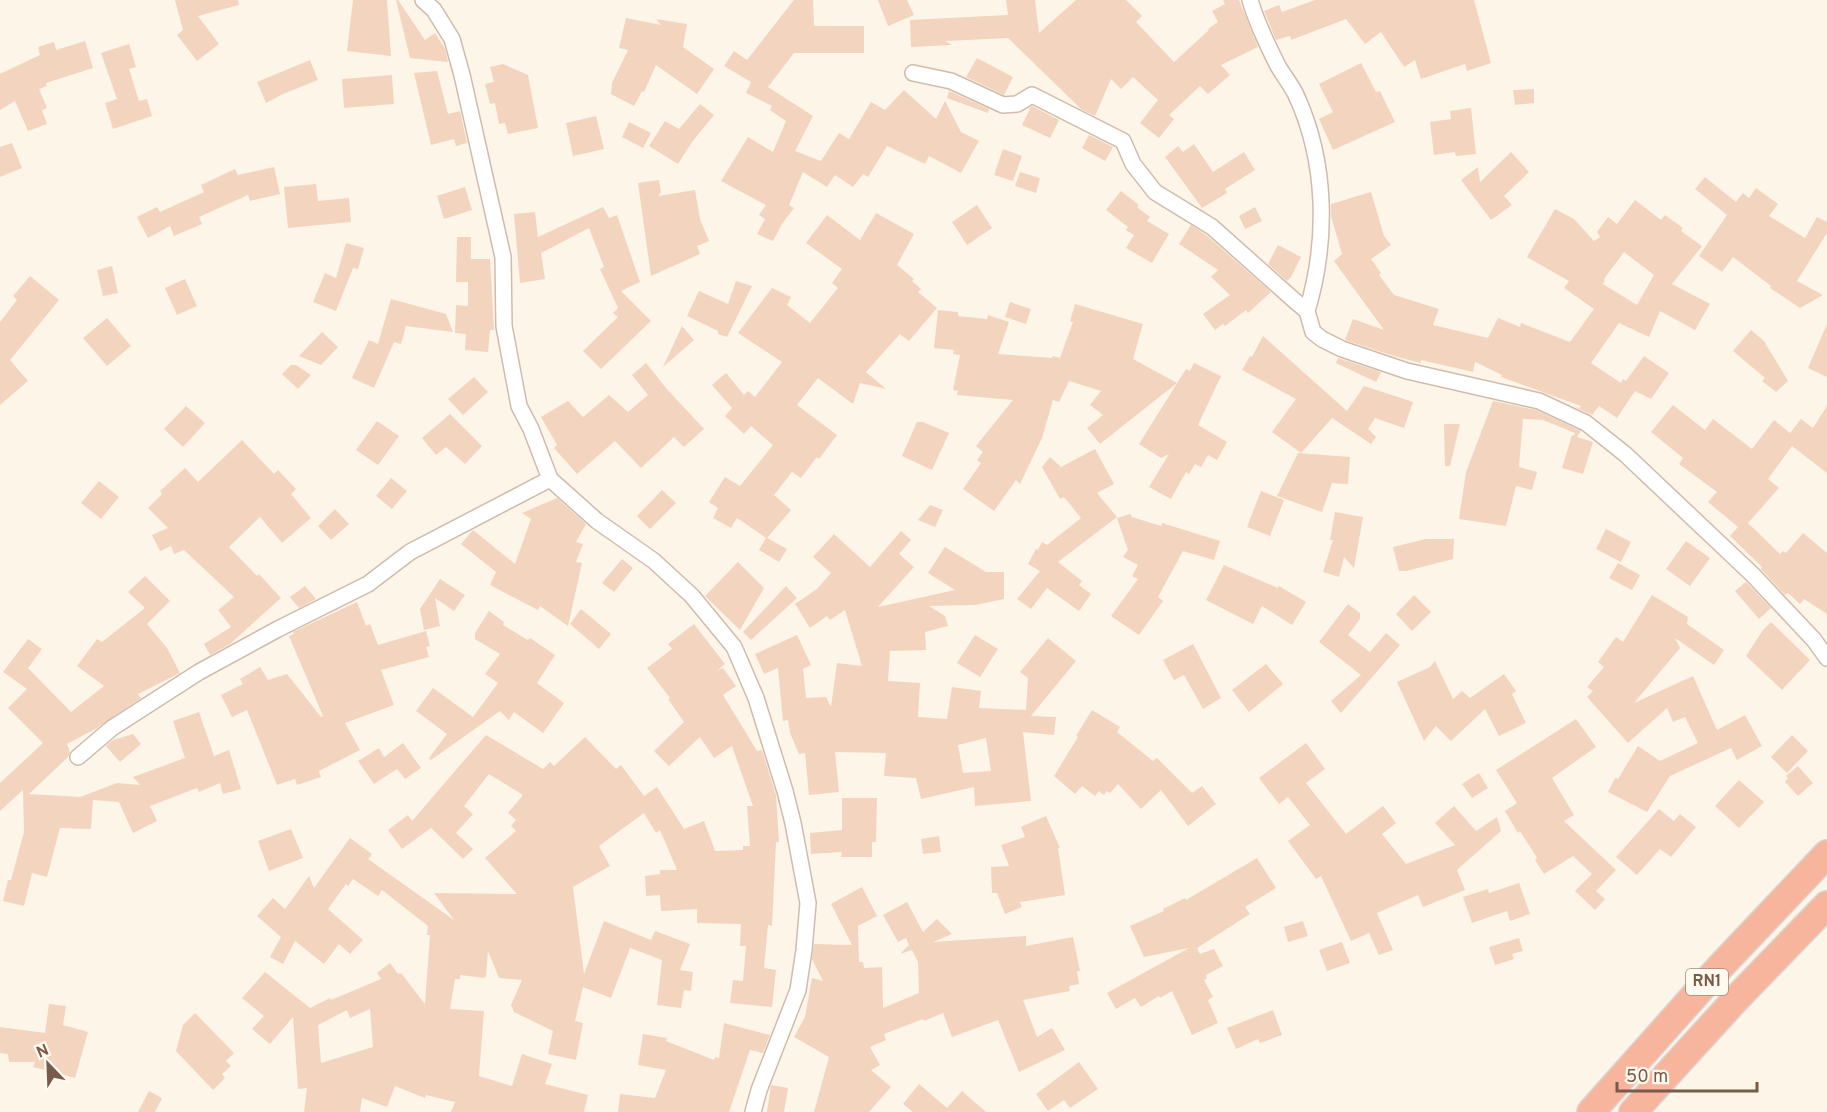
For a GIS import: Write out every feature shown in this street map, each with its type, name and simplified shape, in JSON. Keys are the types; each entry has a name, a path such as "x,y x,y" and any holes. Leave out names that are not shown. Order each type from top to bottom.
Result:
{"highway":[{"name":"RN1","path":"1591,1112 1712,976 1827,854"},
{"name":"RN1","path":"1633,1112 1736,999 1827,905"}],"street":[{"path":"423,0 434,10 452,39 462,75 503,257 504,326 519,406 531,429 550,479 597,521 654,561 692,596 734,647 756,698 793,823 808,903 798,990 759,1090 753,1112"},
{"path":"1250,0 1277,65 1296,94 1313,140 1321,243 1317,274 1306,311"},
{"path":"913,73 951,81 1003,105 1017,104 1032,95 1123,141 1133,164 1155,192 1212,227 1306,311 1313,332 1322,339 1342,349 1407,371 1539,400 1587,423 1625,454 1753,576 1814,640 1827,657"},
{"path":"78,757 112,728 199,672 278,628 368,584 410,552 550,479"}],"building":[{"path":"175,0 238,0 239,5 198,16 219,44 197,61 177,35 183,30"},
{"path":"353,0 387,0 391,56 347,51"},
{"path":"396,0 425,40 435,33 445,49 448,62 410,58"},
{"path":"794,0 813,0 814,26 864,26 864,53 794,53 768,87 813,116 795,151 821,161 839,133 849,139 871,102 885,110 904,90 936,119 945,101 961,132 979,141 961,173 929,156 925,164 887,146 868,177 863,174 853,187 835,175 827,187 803,172 789,205 794,208 773,241 757,234 765,219 759,215 766,205 721,181 748,137 773,152 786,121 770,110 772,106 746,93 751,82 724,66 734,51 747,60"},
{"path":"878,0 907,0 914,15 888,26"},
{"path":"1006,0 1035,0 1039,33 1076,0 1126,0 1142,16 1136,22 1174,62 1218,22 1212,11 1225,4 1223,0 1239,0 1258,47 1221,65 1230,75 1208,94 1200,86 1169,115 1174,119 1159,138 1140,123 1158,100 1133,77 1121,89 1111,79 1095,116 1081,109 1008,38 945,41 952,45 911,47 910,20 1008,15"},
{"path":"1315,0 1474,0 1491,63 1467,71 1465,64 1421,79 1415,60 1404,67 1381,32 1365,44 1346,19 1291,40 1290,36 1276,40 1264,11 1279,5 1282,12"},
{"path":"626,18 661,25 656,19 687,24 683,47 714,69 697,94 656,65 644,92 642,91 634,106 611,94 612,83 628,50 619,48"},
{"path":"85,41 93,68 46,83 47,86 39,89 47,108 42,110 47,124 28,131 15,101 0,110 0,74 40,55 38,47 54,42 56,50"},
{"path":"129,44 136,67 129,69 139,101 147,99 152,116 113,129 105,103 117,99 101,53"},
{"path":"977,58 1013,77 1004,95 966,77"},
{"path":"310,60 318,80 266,103 257,82"},
{"path":"1361,63 1376,92 1380,91 1395,122 1333,150 1319,119 1333,112 1319,84"},
{"path":"503,64 528,75 538,128 508,134 505,123 499,124 495,103 490,104 485,84 494,82 490,67"},
{"path":"437,71 448,114 460,111 467,143 456,146 454,139 431,145 414,73"},
{"path":"392,75 394,104 344,108 342,79"},
{"path":"1534,89 1534,103 1515,105 1513,90"},
{"path":"949,91 989,109 988,113 947,98"},
{"path":"700,104 714,115 678,164 649,146 665,121 679,129"},
{"path":"1032,106 1059,120 1050,138 1022,125 1030,109 1028,109"},
{"path":"1471,108 1476,154 1456,156 1455,152 1434,155 1430,122 1451,119 1450,111"},
{"path":"596,116 604,149 573,156 566,123"},
{"path":"629,122 651,133 643,148 622,137"},
{"path":"1089,135 1113,147 1105,161 1082,148"},
{"path":"12,143 22,168 0,177 0,147"},
{"path":"1194,144 1213,172 1244,152 1255,170 1225,189 1227,193 1202,208 1165,157 1178,146 1183,152"},
{"path":"1003,149 1022,156 1013,181 994,175"},
{"path":"1511,152 1529,172 1504,196 1512,205 1491,220 1461,180 1478,167 1480,182"},
{"path":"274,167 280,194 250,201 248,195 199,217 202,224 174,236 170,226 148,238 137,217 157,207 160,212 204,192 201,185 235,169 238,175"},
{"path":"1020,172 1040,178 1036,193 1015,186"},
{"path":"1705,177 1736,202 1743,193 1749,198 1756,188 1778,204 1769,216 1805,238 1817,217 1827,222 1827,233 1797,281 1823,295 1800,308 1770,288 1771,286 1733,257 1722,272 1699,256 1727,215 1695,189"},
{"path":"659,180 661,192 658,196 695,190 700,219 709,241 697,246 700,254 651,276 638,183"},
{"path":"316,184 318,201 349,198 351,222 288,228 284,187"},
{"path":"465,187 472,210 444,219 437,196"},
{"path":"1121,191 1150,217 1147,221 1169,234 1152,263 1126,248 1134,235 1126,230 1128,227 1106,210"},
{"path":"1371,192 1384,236 1391,245 1371,259 1381,273 1379,275 1394,295 1439,309 1433,325 1488,338 1498,318 1520,327 1521,323 1570,342 1594,309 1564,288 1569,281 1527,257 1555,209 1574,219 1594,241 1600,237 1597,232 1608,217 1617,224 1635,200 1661,220 1665,215 1683,228 1681,231 1702,246 1672,284 1710,304 1695,330 1660,311 1649,337 1619,323 1591,363 1621,383 1623,379 1626,381 1644,356 1669,373 1651,399 1635,391 1617,418 1599,406 1592,415 1575,407 1580,408 1581,406 1501,377 1502,375 1475,362 1473,372 1421,360 1421,363 1345,340 1353,319 1384,330 1334,261 1342,254 1331,216 1331,204","holes":["1624,252 1654,275 1637,305 1603,284 1604,279"]},
{"path":"977,205 992,228 967,245 952,222"},
{"path":"603,207 609,218 617,215 640,282 621,291 651,321 601,369 583,351 618,317 613,313 618,308 600,269 604,267 589,228 541,253 545,279 520,283 514,214 535,212 538,237"},
{"path":"1255,207 1262,221 1245,229 1239,216"},
{"path":"876,213 914,234 897,265 914,279 912,281 921,289 918,292 937,308 909,341 900,334 866,372 886,389 860,383 853,404 818,378 797,405 837,435 801,478 792,472 774,495 791,510 767,538 787,549 779,562 759,550 766,538 737,518 731,528 713,518 718,508 709,502 725,477 740,486 773,445 751,426 744,434 725,416 732,408 712,385 726,373 744,395 748,391 755,397 782,362 738,333 772,288 791,297 787,305 810,323 838,288 832,283 842,269 806,243 827,215 860,240"},
{"path":"1191,225 1206,235 1271,292 1248,313 1246,310 1225,326 1223,324 1215,330 1203,314 1230,295 1211,277 1218,270 1179,244"},
{"path":"457,237 471,237 471,259 490,259 494,330 490,330 488,352 465,350 466,334 455,333 456,305 468,306 468,282 456,282"},
{"path":"346,243 364,248 358,269 353,268 336,311 313,302 325,273 336,278"},
{"path":"1278,245 1301,257 1287,281 1268,264"},
{"path":"112,266 118,293 103,296 97,270"},
{"path":"30,276 59,300 10,360 28,381 0,405 0,322 17,300 13,296"},
{"path":"185,279 197,306 177,315 165,288"},
{"path":"736,281 752,286 727,337 687,316 699,291 728,304"},
{"path":"391,299 446,314 453,332 406,326 401,344 394,342 374,388 352,378 369,340 378,344"},
{"path":"1010,302 1031,309 1026,324 1005,317"},
{"path":"1075,304 1143,324 1133,359 1177,383 1100,444 1087,428 1103,415 1090,405 1101,391 1069,381 1059,402 1053,400 1042,438 1020,484 1016,480 994,511 963,489 981,463 977,460 983,452 976,446 1013,400 957,395 958,391 953,390 960,355 953,354 954,350 934,348 938,310 958,312 958,316 987,319 988,315 1009,322 998,354 1060,358 1073,322 1070,321"},
{"path":"107,318 131,346 107,366 83,338"},
{"path":"1827,324 1827,377 1808,368"},
{"path":"682,326 694,340 663,367"},
{"path":"1751,330 1764,341 1788,381 1776,392 1762,381 1765,378 1733,351"},
{"path":"322,332 338,347 321,365 299,356"},
{"path":"1263,336 1347,411 1364,386 1413,402 1404,428 1375,418 1368,429 1376,437 1371,444 1332,418 1301,453 1272,432 1296,399 1242,370"},
{"path":"1338,358 1381,372 1376,382 1336,363"},
{"path":"646,363 704,429 684,447 674,437 641,468 615,441 577,474 554,448 557,445 541,417 568,401 583,417 609,395 628,412 648,395 632,375"},
{"path":"1194,363 1221,376 1198,425 1227,442 1217,460 1208,455 1201,467 1195,464 1189,474 1186,472 1171,499 1149,487 1169,454 1161,458 1139,444 1186,369 1190,371"},
{"path":"291,365 296,365 311,375 298,389 282,374"},
{"path":"474,377 488,392 463,415 448,399"},
{"path":"1493,401 1536,410 1581,431 1577,437 1593,442 1583,474 1562,468 1572,435 1574,436 1575,433 1543,420 1523,419 1519,467 1537,472 1532,490 1516,486 1506,526 1459,519 1466,472"},
{"path":"1673,405 1705,430 1713,419 1752,449 1774,420 1790,433 1801,419 1813,428 1827,406 1827,473 1792,446 1768,479 1779,488 1748,523 1780,554 1783,551 1786,553 1803,533 1827,553 1827,614 1804,599 1800,604 1788,593 1785,595 1761,569 1762,567 1730,536 1738,527 1708,502 1717,492 1679,464 1683,458 1651,432"},
{"path":"186,406 205,423 183,447 164,429"},
{"path":"450,414 482,446 465,464 446,447 436,455 422,438"},
{"path":"377,421 399,436 378,465 356,450"},
{"path":"917,422 923,422 949,433 932,470 902,456"},
{"path":"1444,424 1460,424 1450,466 1445,466"},
{"path":"242,440 274,474 278,470 296,489 291,494 311,518 282,543 260,517 229,547 281,598 230,644 210,655 204,644 231,627 218,610 234,597 184,550 174,554 171,546 160,551 152,535 168,528 148,508 162,494 160,491 185,468 198,482"},
{"path":"1095,449 1114,484 1097,493 1117,517 1058,562 1082,581 1079,585 1091,594 1079,611 1047,588 1031,609 1017,599 1040,571 1028,564 1036,549 1038,550 1042,542 1047,545 1081,518 1064,497 1060,499 1042,467 1050,457 1061,467"},
{"path":"1298,453 1350,457 1348,484 1332,483 1322,512 1277,496"},
{"path":"391,478 407,491 392,509 376,496"},
{"path":"99,481 119,497 101,519 81,503"},
{"path":"662,490 676,503 650,529 637,516"},
{"path":"1261,491 1284,500 1270,536 1247,527"},
{"path":"557,498 586,524 576,542 583,544 576,562 582,563 568,626 540,606 538,610 490,585 496,572 461,544 473,530 515,564 531,519 522,513"},
{"path":"930,505 943,510 935,527 918,520"},
{"path":"335,509 349,524 331,540 318,526"},
{"path":"1335,512 1363,517 1354,568 1344,557 1339,577 1323,572 1333,540 1330,540"},
{"path":"1130,514 1132,517 1161,526 1162,523 1220,541 1214,560 1183,551 1158,597 1163,601 1139,635 1111,616 1138,579 1132,576 1138,565 1123,557 1128,550 1117,518"},
{"path":"1606,529 1631,542 1621,562 1596,549"},
{"path":"901,531 911,540 899,554 914,567 878,607 955,590 928,573 945,547 986,572 1004,572 1004,599 975,605 929,606 945,616 948,626 925,632 926,650 890,651 888,681 920,683 918,717 947,719 952,687 981,691 979,708 1026,710 1028,678 1020,672 1048,638 1076,661 1031,716 1056,717 1054,735 1023,732 1031,801 975,806 974,787 921,799 916,778 884,776 886,753 835,752 839,792 809,795 805,753 799,754 790,733 788,720 783,721 778,668 764,674 755,654 797,635 811,665 803,669 806,698 826,697 831,707 837,663 862,666 845,610 830,620 827,616 810,628 795,604 817,589 831,573 813,557 834,534 870,567","holes":["986,738 991,771 963,773 958,745"]},
{"path":"1426,539 1454,539 1453,559 1399,571 1393,547"},
{"path":"1686,541 1710,558 1690,586 1666,569"},
{"path":"622,559 633,568 614,592 602,583"},
{"path":"738,562 764,588 740,630 705,596"},
{"path":"1618,563 1640,575 1632,590 1609,578"},
{"path":"1224,565 1278,588 1279,586 1306,602 1292,625 1262,606 1253,624 1206,600"},
{"path":"145,576 170,601 147,624 167,648 180,673 138,694 141,698 97,728 67,744 70,752 68,757 29,794 80,797 117,783 140,785 133,777 185,758 173,721 199,712 214,756 229,750 241,789 223,794 220,783 199,792 197,788 150,806 157,821 133,833 119,802 93,800 91,829 60,828 47,877 32,873 24,906 3,901 24,832 23,790 0,811 0,783 43,743 8,708 27,689 3,672 28,639 42,649 28,668 71,712 104,686 77,666 97,639 102,642 145,608 128,592"},
{"path":"440,579 465,595 454,611 435,598 440,626 424,630 420,609"},
{"path":"1746,582 1771,608 1759,619 1735,591"},
{"path":"305,586 316,599 299,608 290,597"},
{"path":"786,586 797,598 751,640 743,632"},
{"path":"1414,595 1431,612 1412,631 1396,614"},
{"path":"1652,595 1688,617 1687,624 1724,650 1714,665 1675,638 1680,648 1634,703 1693,676 1717,730 1745,715 1762,746 1737,760 1731,748 1670,776 1647,812 1608,792 1638,746 1660,761 1698,743 1685,717 1673,722 1667,708 1628,743 1587,697 1593,691 1587,687 1604,667 1598,662 1616,637 1623,642"},
{"path":"357,602 366,626 370,624 378,645 426,631 430,646 426,647 429,657 381,670 394,705 345,723 360,750 319,771 321,777 297,785 295,779 277,785 247,710 232,717 221,695 243,684 240,679 260,667 268,680 287,674 321,717 323,716 289,636"},
{"path":"1348,604 1360,613 1360,619 1348,635 1370,652 1386,633 1400,645 1341,713 1331,701 1361,675 1319,642"},
{"path":"581,609 611,634 599,649 570,624"},
{"path":"489,611 504,622 503,625 528,640 530,638 555,655 537,683 564,703 543,733 514,712 509,720 500,711 431,760 429,758 447,734 416,711 433,688 473,717 498,683 485,674 500,654 475,639 475,633"},
{"path":"1771,622 1810,660 1782,690 1746,656"},
{"path":"694,624 725,664 717,671 723,668 736,686 723,695 757,751 762,750 776,795 779,842 776,842 772,926 768,925 764,968 776,970 772,1007 730,1003 733,980 743,981 746,946 740,946 741,924 697,923 697,909 661,911 660,895 646,896 645,876 660,874 660,870 677,870 660,830 656,833 644,813 599,846 610,866 573,887 584,974 604,921 651,940 655,931 690,944 680,970 693,972 691,991 684,990 681,1008 657,1005 662,960 630,948 611,998 583,987 575,1021 583,1023 576,1060 548,1054 553,1031 514,1012 511,1005 522,980 499,978 488,951 484,978 460,975 460,979 455,979 450,1009 484,1011 479,1076 512,1086 522,1054 552,1064 545,1084 588,1095 584,1112 451,1112 455,1102 426,1095 425,1098 395,1086 387,1107 362,1098 360,1112 304,1112 307,1088 298,1089 293,1017 270,1044 252,1029 264,1016 242,998 265,972 310,1008 381,979 377,973 390,963 398,974 401,973 425,1004 430,935 427,935 428,926 382,890 378,896 353,879 348,886 346,884 328,909 363,940 350,954 339,944 324,964 295,941 283,964 270,957 281,937 257,916 273,898 285,909 309,876 314,888 350,838 372,854 368,859 454,920 434,893 517,894 485,858 516,831 511,826 516,820 508,813 523,795 489,774 464,806 473,814 456,833 473,849 463,859 431,828 402,849 388,830 408,815 412,821 486,735 543,769 550,762 554,766 585,737 616,769 621,765 644,796 657,787 684,829 704,821 715,851 743,850 743,846 750,846 747,806 753,806 732,746 714,758 700,737 669,766 654,751 684,722 668,699 670,698 647,668 672,649 668,644","holes":["370,1009 373,1047 321,1063 318,1025 347,1010 350,1018"]},
{"path":"975,635 998,649 980,677 957,663"},
{"path":"1193,644 1221,698 1203,709 1184,675 1174,680 1163,660"},
{"path":"1435,661 1453,699 1462,691 1470,698 1504,674 1516,691 1512,694 1526,723 1499,736 1485,709 1451,741 1436,726 1424,741 1397,682 1430,667"},
{"path":"1266,664 1283,684 1249,712 1232,690"},
{"path":"1092,710 1120,727 1117,732 1153,761 1157,758 1192,793 1202,786 1216,804 1188,826 1161,790 1141,809 1118,784 1110,793 1107,791 1104,795 1099,791 1095,796 1082,786 1075,794 1054,776"},
{"path":"1576,719 1596,747 1552,778 1574,815 1564,821 1616,870 1596,891 1605,899 1595,910 1575,891 1592,874 1573,856 1544,874 1535,860 1537,858 1505,811 1517,803 1496,770"},
{"path":"133,734 141,744 120,762 106,746 113,740"},
{"path":"1792,735 1808,751 1787,773 1771,757"},
{"path":"403,743 421,768 405,779 397,769 374,784 358,761 379,748 384,757"},
{"path":"1306,743 1325,769 1306,783 1346,834 1383,806 1396,823 1382,834 1406,864 1455,845 1435,823 1454,806 1476,831 1497,817 1501,831 1457,870 1465,890 1423,907 1418,895 1377,913 1393,950 1379,955 1369,933 1351,941 1321,876 1316,879 1288,841 1310,825 1288,797 1279,804 1259,778"},
{"path":"1798,766 1813,783 1798,796 1785,782 1788,778 1786,776"},
{"path":"1479,773 1488,788 1472,798 1462,784"},
{"path":"1739,780 1764,802 1739,828 1715,806"},
{"path":"842,798 877,798 876,842 872,842 872,857 841,857 842,852 811,854 810,833 842,830"},
{"path":"1659,809 1674,821 1680,814 1696,827 1671,857 1660,849 1637,875 1616,857"},
{"path":"1046,816 1060,848 1058,848 1065,895 1020,902 1022,907 1005,914 997,893 992,893 991,867 1009,866 1001,845 1025,837 1021,827"},
{"path":"291,829 303,858 269,871 258,841"},
{"path":"939,836 941,852 923,854 921,839"},
{"path":"1257,858 1276,888 1245,907 1250,914 1197,948 1200,954 1214,949 1223,966 1206,975 1207,978 1204,980 1213,997 1208,1000 1218,1023 1192,1035 1172,991 1141,1007 1135,998 1116,1009 1107,993 1189,948 1144,957 1130,926 1164,911 1163,909 1185,898 1186,900"},
{"path":"1519,883 1530,914 1510,921 1507,911 1472,923 1463,897 1488,889 1489,893"},
{"path":"862,887 877,916 858,926 859,962 863,962 864,968 882,967 883,1008 919,993 918,962 912,950 900,954 909,945 906,938 898,942 883,915 907,902 923,932 937,919 952,934 933,942 1026,936 1026,946 1073,937 1080,971 1077,971 1079,984 1069,986 1070,991 1023,1000 1037,1037 1052,1028 1065,1050 1019,1072 998,1020 952,1037 943,1013 884,1034 886,1040 870,1047 880,1065 871,1070 891,1087 869,1112 814,1112 829,1057 794,1037 805,1017 812,978 823,981 812,959 814,944 852,945 831,904"},
{"path":"1303,921 1308,936 1288,942 1284,927"},
{"path":"1519,938 1523,951 1512,954 1514,959 1495,965 1489,947"},
{"path":"1342,942 1350,963 1327,971 1319,950"},
{"path":"49,1004 66,1006 63,1025 88,1032 75,1078 33,1067 35,1062 9,1062 8,1054 0,1053 0,1027 45,1033"},
{"path":"1273,1010 1282,1035 1260,1043 1258,1039 1236,1049 1227,1028"},
{"path":"195,1013 234,1053 226,1061 231,1066 222,1074 225,1078 213,1090 176,1051 183,1025"},
{"path":"724,1023 770,1035 763,1053 750,1050 729,1112 618,1112 620,1094 655,1098 666,1070 638,1065 643,1034 667,1038 666,1041 714,1060 715,1057 719,1058"},
{"path":"1079,1062 1098,1089 1070,1108 1064,1100 1048,1111 1036,1094"},
{"path":"919,1084 947,1108 962,1091 986,1112 913,1112 903,1104"},
{"path":"771,1085 788,1088 784,1112 767,1112"},
{"path":"149,1091 162,1098 155,1112 138,1112"}]}
